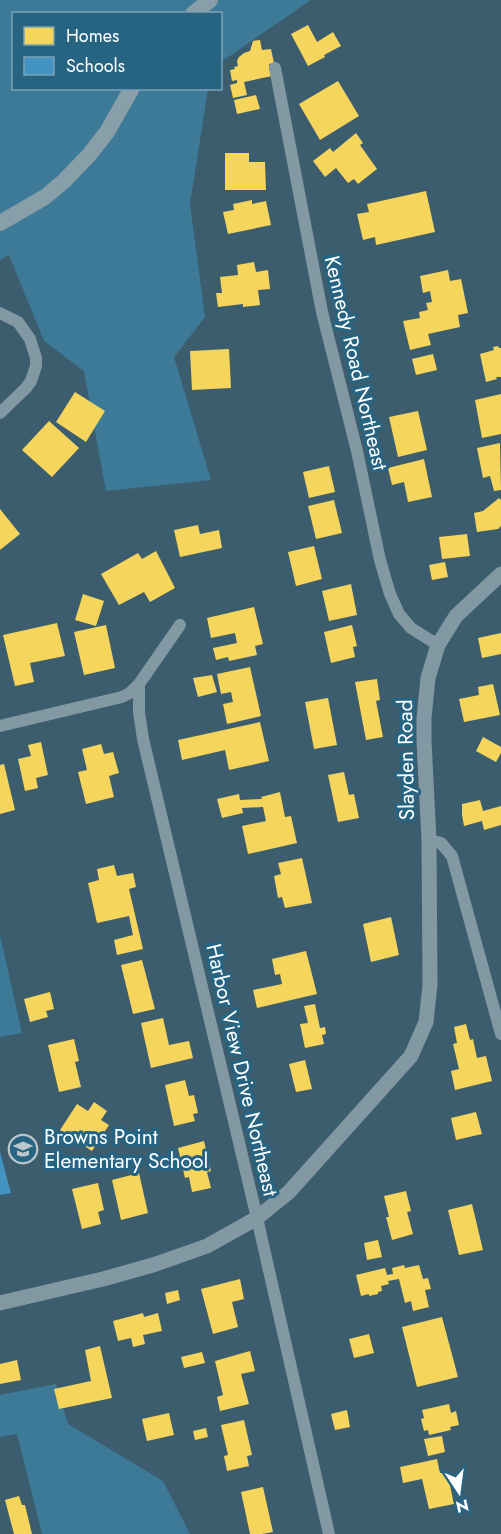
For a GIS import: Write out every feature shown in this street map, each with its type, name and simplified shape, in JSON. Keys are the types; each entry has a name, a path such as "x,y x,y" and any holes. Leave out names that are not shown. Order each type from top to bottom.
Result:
{"main road":[{"path":"195,12 210,0"},
{"path":"0,223 45,196 64,181 107,132 131,90"}],"street":[{"name":"Kennedy Road Northeast","path":"275,68 322,312 354,440 380,560 399,615 411,628 438,645"},
{"path":"0,314 18,322 30,339 36,358 36,366 26,388 0,413"},
{"name":"Slayden Road","path":"0,1303 153,1266 207,1246 257,1218 290,1192 411,1056 426,1022 430,985 429,840 424,718 428,678 438,645 456,616 501,574"},
{"path":"0,726 122,697 130,693 139,684 180,626"},
{"name":"Harbor View Drive Northeast","path":"139,684 139,712 145,748 257,1218 328,1534"},
{"path":"429,840 441,843 452,856 501,1035"}],"shaded area":[{"path":"0,0 311,0 222,61 222,12 12,12 12,90 208,90 190,204 205,317 174,357 211,480 106,491 84,371 44,341 9,255 0,260"},
{"path":"0,935 22,1033 0,1037"},
{"path":"56,1384 68,1424 163,1481 190,1534 42,1534 17,1434 0,1437 0,1395"}],"building: Homes":[{"path":"308,25 317,42 333,32 341,46 308,66 291,34"},
{"path":"260,40 262,50 271,49 274,63 269,64 272,76 244,82 247,95 233,98 230,85 237,83 237,80 232,81 230,70 238,66 239,57 250,51 253,41"},
{"path":"338,81 359,116 320,140 299,104"},
{"path":"256,95 260,109 237,114 234,100"},
{"path":"356,133 363,143 360,145 377,169 358,184 354,179 348,183 336,168 325,177 313,161 330,148 333,152"},
{"path":"225,153 249,153 249,162 265,162 266,190 225,190"},
{"path":"426,191 435,232 376,245 375,237 363,240 357,214 369,212 367,204"},
{"path":"252,200 252,204 266,201 271,225 228,234 223,212 234,210 233,204"},
{"path":"254,262 256,272 268,270 270,289 258,290 260,305 243,307 243,304 218,307 216,293 222,293 220,277 238,275 237,265"},
{"path":"448,270 450,281 461,279 468,313 458,315 460,327 428,334 431,345 410,350 403,321 420,318 419,312 428,310 426,303 432,302 430,291 423,293 420,276"},
{"path":"493,347 501,348 501,377 486,382 480,354 494,350"},
{"path":"229,349 231,388 192,390 190,351"},
{"path":"433,354 437,370 416,375 412,359"},
{"path":"75,392 105,411 86,442 56,422"},
{"path":"501,394 501,434 482,438 475,400"},
{"path":"418,411 427,450 398,457 389,417"},
{"path":"49,421 79,448 52,477 22,450"},
{"path":"500,443 501,490 494,491 490,476 483,478 477,448"},
{"path":"424,459 432,497 408,502 404,482 392,485 388,468"},
{"path":"329,466 335,492 309,498 303,472"},
{"path":"499,498 501,500 501,526 498,529 477,532 474,513 483,511"},
{"path":"334,500 342,533 316,539 308,506"},
{"path":"0,509 20,534 0,550"},
{"path":"198,525 200,534 219,530 222,548 180,557 174,530"},
{"path":"467,534 470,556 442,559 439,537"},
{"path":"314,546 322,579 296,586 288,552"},
{"path":"156,551 175,588 150,602 144,592 119,605 101,574 138,553 142,559"},
{"path":"445,562 448,577 432,580 429,565"},
{"path":"351,584 357,615 329,621 322,591"},
{"path":"83,594 104,601 96,626 75,620"},
{"path":"254,607 263,644 255,646 257,655 229,661 228,657 216,660 213,648 237,643 235,633 211,638 207,618"},
{"path":"57,623 65,656 30,663 34,682 15,686 3,635"},
{"path":"106,625 115,668 84,675 74,632"},
{"path":"352,625 357,646 353,647 355,657 331,663 324,632"},
{"path":"501,633 501,654 482,658 478,638"},
{"path":"250,667 261,716 227,724 223,704 233,702 231,692 221,694 217,674"},
{"path":"212,675 217,692 198,697 193,678"},
{"path":"377,679 380,700 376,701 383,737 366,740 355,682"},
{"path":"493,684 500,715 464,722 459,699 479,695 478,687"},
{"path":"328,698 337,745 314,749 305,702"},
{"path":"260,722 269,761 229,770 225,750 182,760 178,740"},
{"path":"483,737 501,747 501,753 496,762 476,751"},
{"path":"41,742 48,775 36,778 38,788 25,791 18,759 31,756 28,745"},
{"path":"101,744 104,754 113,752 119,773 109,776 114,797 86,804 78,772 87,770 82,749"},
{"path":"4,764 15,810 0,814 0,765"},
{"path":"344,772 349,795 354,794 359,818 338,822 328,775"},
{"path":"280,792 285,817 291,816 297,843 248,854 242,826 266,821 263,807 242,808 243,813 222,818 217,799 239,794 240,800 262,799 261,797"},
{"path":"480,800 483,811 501,806 501,825 484,830 482,821 464,826 462,804"},
{"path":"302,858 312,903 285,908 282,897 278,898 274,876 281,874 278,863"},
{"path":"114,865 117,876 133,873 136,887 129,889 143,949 117,955 114,940 133,935 129,916 97,923 88,883 99,880 97,869"},
{"path":"391,917 399,955 371,962 363,924"},
{"path":"306,951 317,994 257,1008 253,990 282,984 280,974 275,975 272,959"},
{"path":"142,960 155,1009 133,1014 121,965"},
{"path":"50,992 54,1009 46,1011 48,1017 30,1022 24,999"},
{"path":"315,1004 320,1028 325,1027 326,1034 322,1035 324,1044 305,1048 300,1024 308,1023 304,1006"},
{"path":"163,1018 169,1045 189,1041 193,1058 151,1068 141,1023"},
{"path":"466,1024 470,1040 473,1039 477,1058 486,1056 492,1081 455,1090 451,1071 459,1069 453,1044 457,1043 454,1027"},
{"path":"74,1039 79,1061 75,1062 81,1087 59,1092 48,1045"},
{"path":"305,1060 312,1089 296,1092 289,1064"},
{"path":"185,1080 189,1096 194,1095 198,1113 193,1114 195,1121 174,1126 165,1085"},
{"path":"94,1102 107,1111 101,1120 109,1125 92,1151 60,1130 77,1104 88,1111"},
{"path":"476,1112 482,1134 456,1140 451,1118"},
{"path":"204,1141 211,1171 207,1172 211,1188 192,1192 189,1177 185,1178 178,1148"},
{"path":"139,1173 148,1213 121,1220 112,1180"},
{"path":"98,1183 104,1210 98,1212 101,1224 82,1229 72,1189"},
{"path":"406,1191 411,1211 407,1212 413,1234 392,1240 384,1196"},
{"path":"472,1204 483,1250 459,1255 448,1210"},
{"path":"378,1240 382,1257 367,1260 364,1243"},
{"path":"404,1265 405,1268 419,1265 423,1279 428,1278 431,1289 425,1290 429,1307 413,1311 411,1301 405,1303 399,1279 388,1281 389,1284 381,1286 382,1291 378,1294 361,1296 356,1275 385,1268 387,1275 393,1274 392,1268"},
{"path":"240,1279 244,1299 232,1302 238,1327 213,1334 201,1289"},
{"path":"178,1290 180,1300 167,1304 165,1293"},
{"path":"143,1313 144,1317 158,1313 162,1331 143,1335 145,1344 133,1347 131,1338 118,1341 113,1321"},
{"path":"442,1317 458,1377 417,1387 402,1327"},
{"path":"369,1334 374,1353 354,1358 349,1339"},
{"path":"100,1346 112,1398 59,1409 54,1389 91,1381 85,1350"},
{"path":"250,1351 255,1371 241,1374 249,1404 220,1411 217,1397 223,1395 215,1361"},
{"path":"202,1352 205,1363 184,1368 181,1357"},
{"path":"17,1360 21,1380 0,1384 0,1364"},
{"path":"449,1404 451,1413 456,1411 459,1425 450,1427 451,1430 429,1435 428,1430 424,1431 421,1419 424,1418 422,1410"},
{"path":"347,1410 350,1427 335,1430 331,1414"},
{"path":"169,1413 174,1435 147,1441 142,1419"},
{"path":"244,1420 252,1455 247,1456 249,1466 227,1471 224,1456 228,1455 221,1425"},
{"path":"206,1428 208,1437 195,1440 193,1431"},
{"path":"442,1436 445,1452 428,1456 424,1439"},
{"path":"437,1459 440,1473 447,1472 454,1504 429,1509 422,1479 403,1483 400,1467"},
{"path":"263,1487 273,1532 250,1534 241,1492"},
{"path":"19,1496 22,1505 25,1505 32,1534 14,1534 5,1500"}],"building: Schools":[{"path":"0,1152 11,1193 0,1195"}],"place":[{"name":"Browns Point Elementary School","path":"23,1149"}]}
